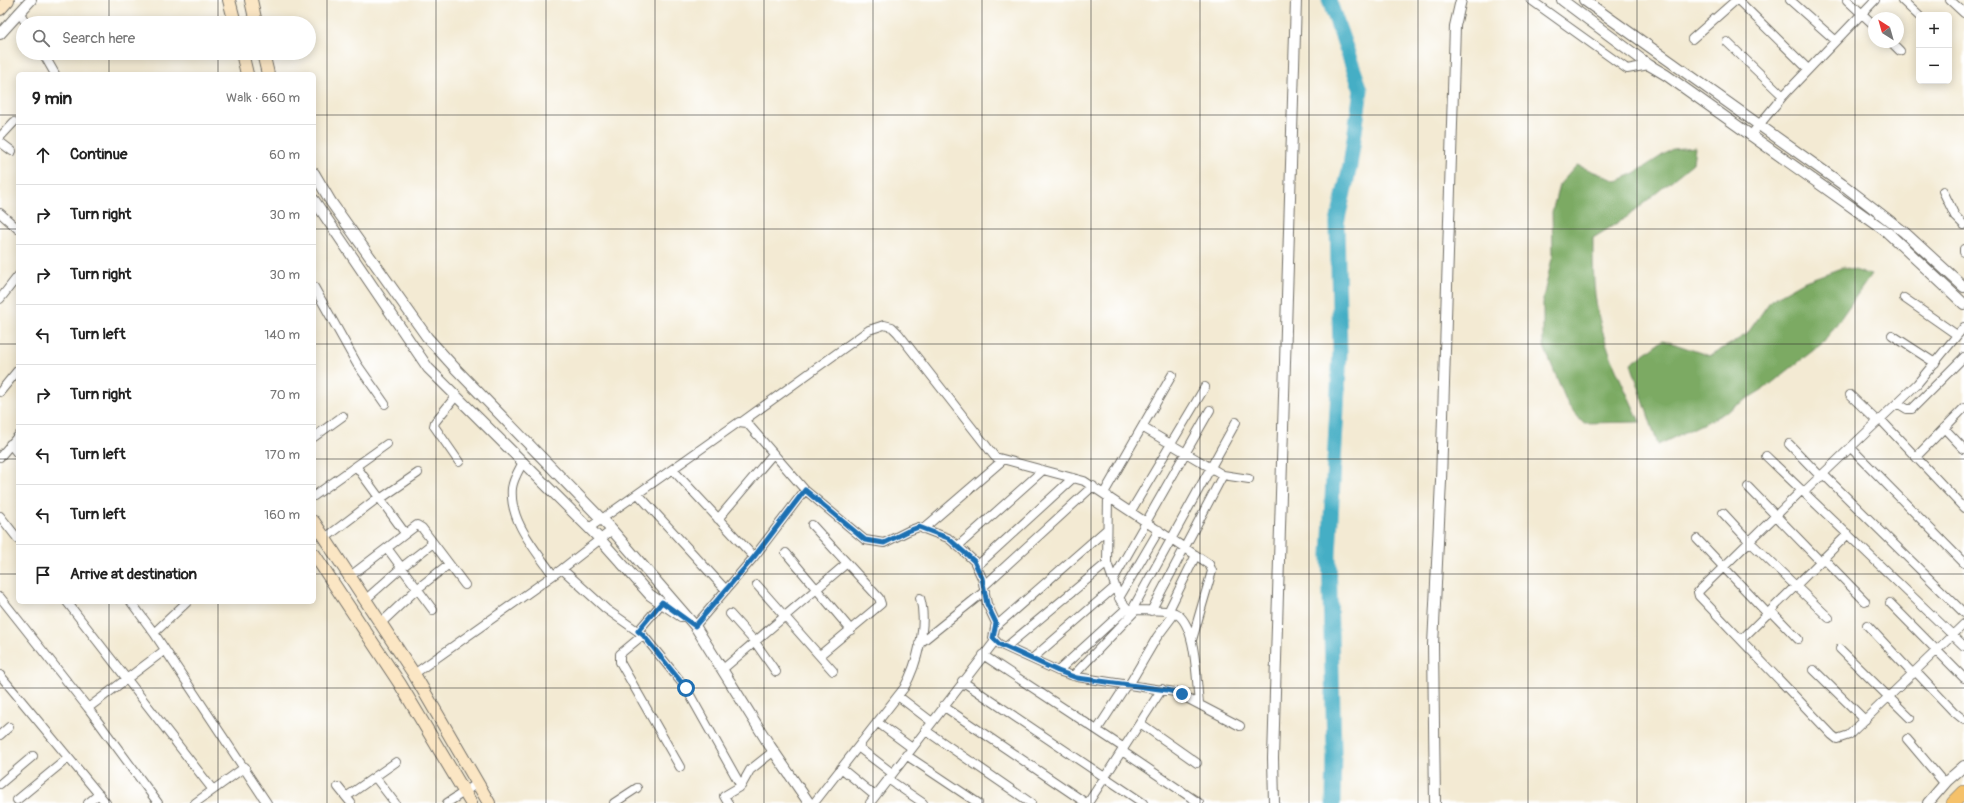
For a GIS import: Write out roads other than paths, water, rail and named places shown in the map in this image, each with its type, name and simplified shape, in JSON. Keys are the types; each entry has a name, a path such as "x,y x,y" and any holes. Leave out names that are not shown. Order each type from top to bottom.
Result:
{"main road":[{"path":"0,9 8,0"},
{"path":"229,0 233,16"},
{"path":"251,0 254,16"},
{"path":"244,60 247,72"},
{"path":"265,60 268,72"},
{"path":"316,525 414,674 490,803"},
{"path":"316,557 400,684 471,803"},
{"path":"1953,803 1964,792"}],"street":[{"path":"0,34 19,12 32,0"},
{"path":"1274,803 1274,729 1296,0"},
{"path":"1436,803 1433,645 1441,481 1455,26 1461,0"},
{"path":"1531,0 1627,69 1651,66"},
{"path":"1562,0 1651,66 1666,75 1750,136 1897,233 1964,304"},
{"path":"1584,0 1673,65 1842,184 1897,233 1964,287"},
{"path":"1692,39 1737,0 1808,69"},
{"path":"1790,0 1835,40"},
{"path":"1847,0 1868,19"},
{"path":"1750,136 1783,96 1874,0"},
{"path":"1902,0 1916,13"},
{"path":"1950,0 1964,13"},
{"path":"19,12 22,16"},
{"path":"1727,42 1783,96"},
{"path":"1897,48 1900,51"},
{"path":"47,60 54,72"},
{"path":"0,137 14,122"},
{"path":"0,142 12,151"},
{"path":"316,176 331,202 427,337 455,368 612,530 695,626 774,751 809,803"},
{"path":"1942,191 1955,216 1964,225"},
{"path":"316,203 428,368 600,538 650,595 695,626"},
{"path":"0,213 16,227"},
{"path":"0,299 16,279"},
{"path":"316,290 357,364 385,404"},
{"path":"1904,298 1957,335"},
{"path":"590,528 739,422 743,421 869,330 884,325 892,327 898,333 995,458 1073,478 1094,486 1209,564 1212,568 1192,640"},
{"path":"1964,327 1917,384 1898,403 1749,541 1724,568 1698,592 1741,640 1837,739 1849,735 1866,720 1964,624"},
{"path":"1892,335 1935,363"},
{"path":"1898,403 1906,409 1912,409 1964,357"},
{"path":"0,392 16,372"},
{"path":"1172,375 1106,494 1107,563 1119,598 1132,609 1171,613 1184,621 1192,640 1199,703"},
{"path":"1131,511 1205,387"},
{"path":"1850,395 1916,457 1964,508"},
{"path":"456,396 435,422 434,426 459,462"},
{"path":"1916,457 1964,408"},
{"path":"1033,658 1114,584 1145,521 1210,410"},
{"path":"316,436 343,416"},
{"path":"743,421 747,423 805,490 865,540 884,543 919,527 948,538 958,546 974,561 982,578 987,604 996,623 993,638 995,641 1058,671 1073,676 1162,689 1182,694 1240,726"},
{"path":"1073,676 1132,609 1236,422"},
{"path":"1142,427 1223,475 1249,479"},
{"path":"1944,428 1964,449"},
{"path":"0,457 16,438"},
{"path":"10,444 16,452"},
{"path":"316,495 387,444"},
{"path":"1790,444 1964,613"},
{"path":"1851,448 1964,563"},
{"path":"718,519 774,454"},
{"path":"1766,456 1964,646"},
{"path":"923,529 1003,460"},
{"path":"522,462 512,489 517,519 523,532 553,575"},
{"path":"356,466 405,533"},
{"path":"673,470 754,557"},
{"path":"958,546 1043,470"},
{"path":"324,539 379,498 418,473"},
{"path":"1151,611 1223,475"},
{"path":"977,566 1073,478"},
{"path":"919,644 984,588 1094,486"},
{"path":"1748,487 1776,516 1865,601"},
{"path":"695,626 754,557 805,490"},
{"path":"638,494 726,590"},
{"path":"1724,513 1749,541 1795,587 1829,618"},
{"path":"0,516 16,536"},
{"path":"349,577 414,526 420,526 465,585"},
{"path":"812,526 879,598 881,604 820,655"},
{"path":"414,674 562,569 612,530"},
{"path":"995,627 1106,530"},
{"path":"1119,598 1159,530"},
{"path":"1741,640 1770,613 1848,534"},
{"path":"1697,539 1724,568 1798,639"},
{"path":"365,600 401,568 433,543"},
{"path":"386,548 433,610"},
{"path":"786,553 851,630"},
{"path":"1096,730 1128,685 1171,613 1196,555"},
{"path":"723,669 847,563"},
{"path":"1006,647 1107,563"},
{"path":"380,624 417,590 449,564"},
{"path":"562,569 606,609 640,633 686,688 741,786"},
{"path":"757,584 834,671"},
{"path":"0,597 88,708 158,803"},
{"path":"814,803 898,696 911,676 919,644 923,609 920,598"},
{"path":"662,602 640,633 620,654 620,662 680,768"},
{"path":"1890,603 1964,678"},
{"path":"69,604 213,790"},
{"path":"132,604 154,633 245,767 267,803"},
{"path":"154,633 185,604"},
{"path":"1058,671 1132,609"},
{"path":"730,614 755,642 776,672"},
{"path":"1867,626 1964,720"},
{"path":"870,803 962,681 995,641"},
{"path":"1840,649 1910,718"},
{"path":"88,708 165,650"},
{"path":"983,655 1096,730 1199,803"},
{"path":"1814,670 1866,720"},
{"path":"0,675 106,803"},
{"path":"962,681 1143,803"},
{"path":"943,706 1087,803 1162,689"},
{"path":"898,696 932,722"},
{"path":"877,722 909,751 978,803"},
{"path":"1140,723 1197,764"},
{"path":"0,735 9,727"},
{"path":"925,730 1031,803"},
{"path":"1907,739 1945,784"},
{"path":"858,747 923,803"},
{"path":"728,803 724,796 741,786 750,770 774,751"},
{"path":"0,784 33,756"},
{"path":"17,800 68,758"},
{"path":"338,787 348,800 375,776 396,762"},
{"path":"1928,803 1964,766"},
{"path":"195,803 206,800 213,790 245,767"},
{"path":"841,768 875,796"},
{"path":"375,776 395,803"},
{"path":"447,803 478,783"},
{"path":"618,802 637,788"},
{"path":"88,803 99,794"}],"waterway":[{"path":"1329,0 1361,90 1350,166 1337,223 1340,352 1329,555 1334,749 1333,803"}]}
